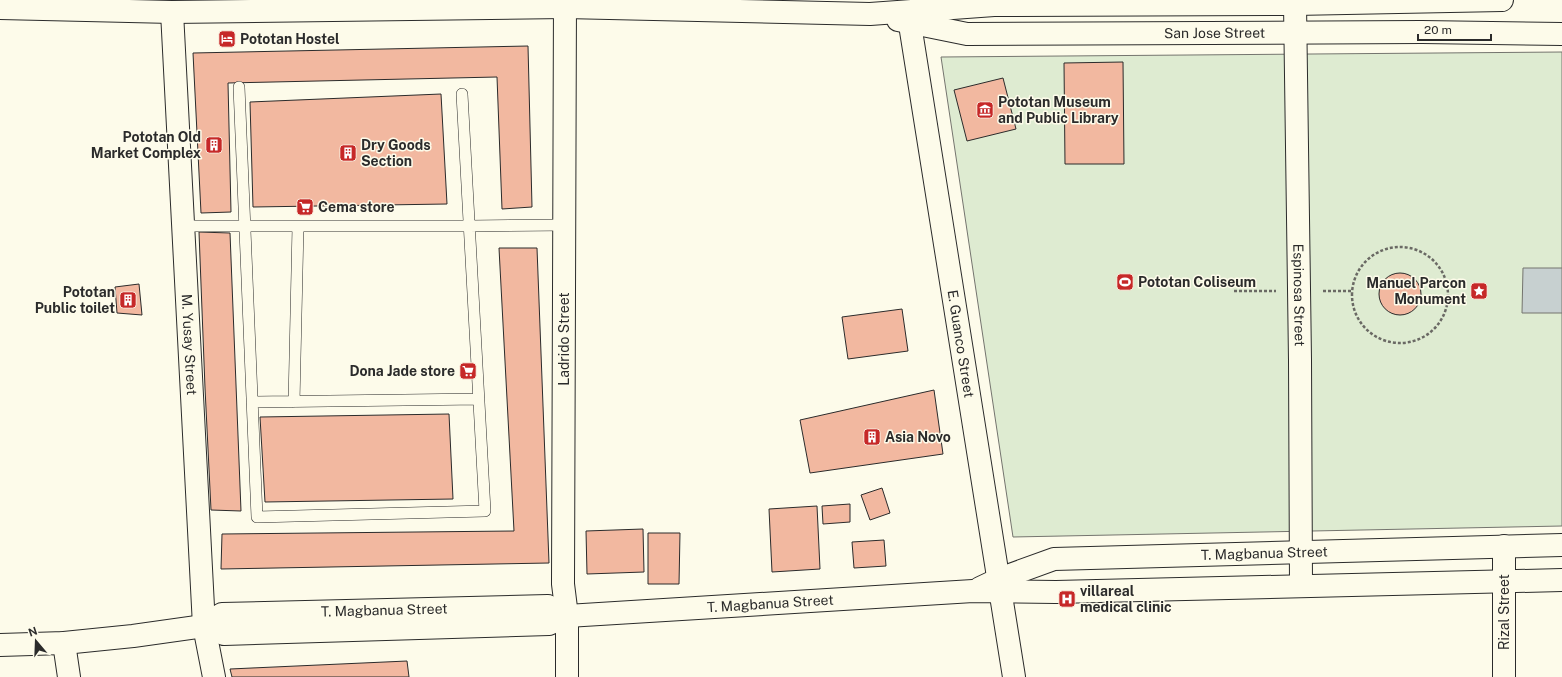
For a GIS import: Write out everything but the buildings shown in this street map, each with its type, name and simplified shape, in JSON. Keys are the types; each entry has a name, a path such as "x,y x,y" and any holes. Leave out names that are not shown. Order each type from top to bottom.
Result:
{"street":[{"name":"San Jose Street","path":"908,17 994,3 1295,4 1502,0"},
{"path":"1420,2 1422,32"},
{"name":"San Jose Street","path":"0,8 172,12 565,4 870,14 908,17 967,34 1422,32 1562,34"},
{"name":"Ladrido Street","path":"565,4 563,584 567,616 567,677"},
{"name":"Espinosa Street","path":"1295,4 1301,586"},
{"name":"M. Yusay Street","path":"172,12 204,626 214,677"},
{"name":"E. Guanco Street","path":"908,17 1014,677"},
{"name":"T. Magbanua Street","path":"0,645 64,643 133,636 204,626 224,634 232,634 549,624 567,616 973,591 1000,585 1054,559 1562,545"},
{"name":"Rizal Street","path":"1504,546 1504,677"},
{"name":"T. Magbanua Street","path":"1000,585 1056,592 1562,580"},
{"path":"64,643 69,677"}],"lane":[{"path":"239,87 257,517 485,511 462,94"},
{"path":"183,224 190,226 245,227 565,225"},
{"path":"294,402 298,227"},
{"path":"252,402 479,399"}],"path":[{"path":"1404,246 1419,250 1432,258 1442,269 1448,283 1449,298 1445,313 1438,326 1426,335 1412,342 1397,343 1382,339 1369,331 1359,320 1353,306 1352,291 1356,276 1363,264 1369,258 1389,248 1404,246"},
{"path":"1234,291 1352,291"}],"green space":[{"path":"1562,52 1562,526 1013,537 941,57"}],"shaded area":[{"path":"1523,268 1562,268 1562,313 1522,313"}],"place":[{"name":"Pototan Hostel","path":"227,39"},
{"name":"Pototan Museum and Public Library","path":"985,110"},
{"name":"Pototan Old Market Complex","path":"214,145"},
{"name":"Dry Goods Section","path":"348,153"},
{"name":"Cema store","path":"305,207"},
{"name":"Pototan Coliseum","path":"1125,282"},
{"name":"Manuel Parcon Monument","path":"1479,291"},
{"name":"Pototan Public toilet","path":"128,300"},
{"name":"Dona Jade store","path":"468,371"},
{"name":"Asia Novo","path":"872,437"},
{"name":"villareal medical clinic","path":"1067,599"}]}
